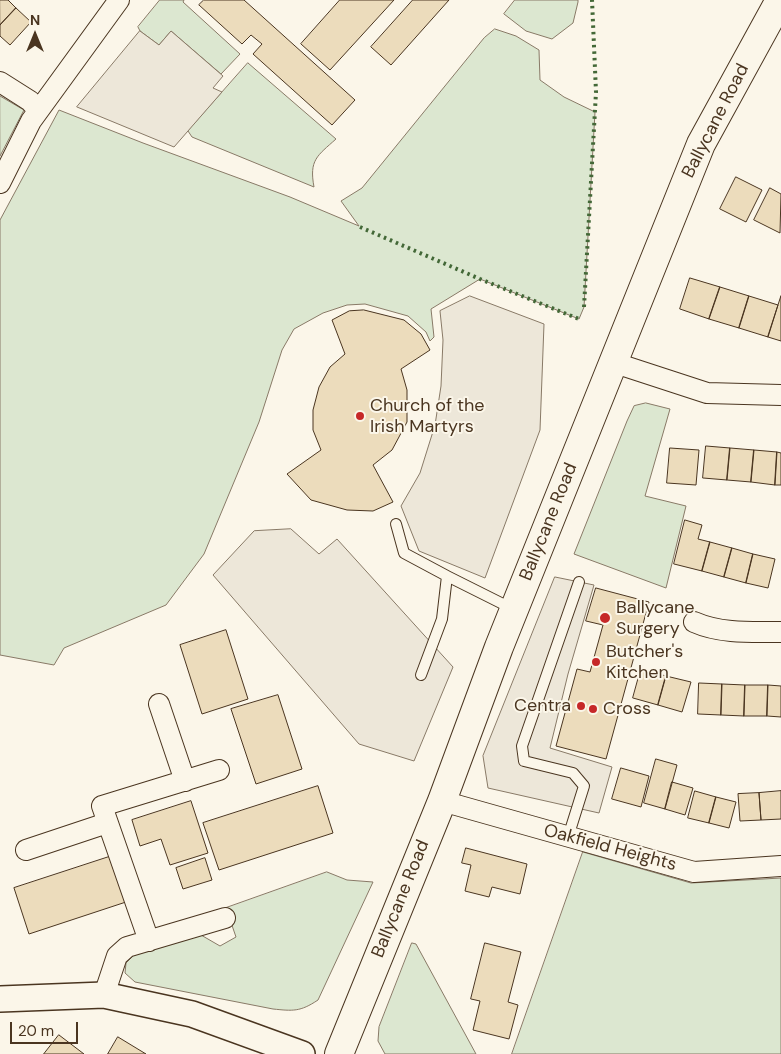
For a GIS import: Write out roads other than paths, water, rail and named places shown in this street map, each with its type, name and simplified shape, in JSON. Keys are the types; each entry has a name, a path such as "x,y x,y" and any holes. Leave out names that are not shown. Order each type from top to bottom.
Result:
{"main road":[{"name":"Ballycane Road","path":"339,1054 442,801 514,610 701,144 780,0"}],"street":[{"path":"0,183 30,121 119,0"},
{"path":"0,82 30,101 38,110"},
{"path":"612,362 707,393 781,396"},
{"path":"694,622 708,628 781,632"},
{"path":"159,704 185,780"},
{"path":"149,941 102,806 220,770"},
{"name":"Oakfield Heights","path":"442,801 694,872 781,866"},
{"path":"26,850 107,823"},
{"path":"104,995 117,956 126,947 225,918"},
{"path":"0,999 104,995 192,1014 302,1054"}],"lane":[{"path":"396,524 404,552 446,576 514,610"},
{"path":"421,675 442,619 446,576"},
{"path":"568,837 584,786 573,773 524,761 522,746 579,582"}],"place":[{"name":"Church of the Irish Martyrs","path":"360,416"},
{"name":"Ballycane Surgery","path":"605,618"},
{"name":"Butcher's Kitchen","path":"596,662"},
{"name":"Centra","path":"581,706"},
{"name":"Cross","path":"593,709"}]}
